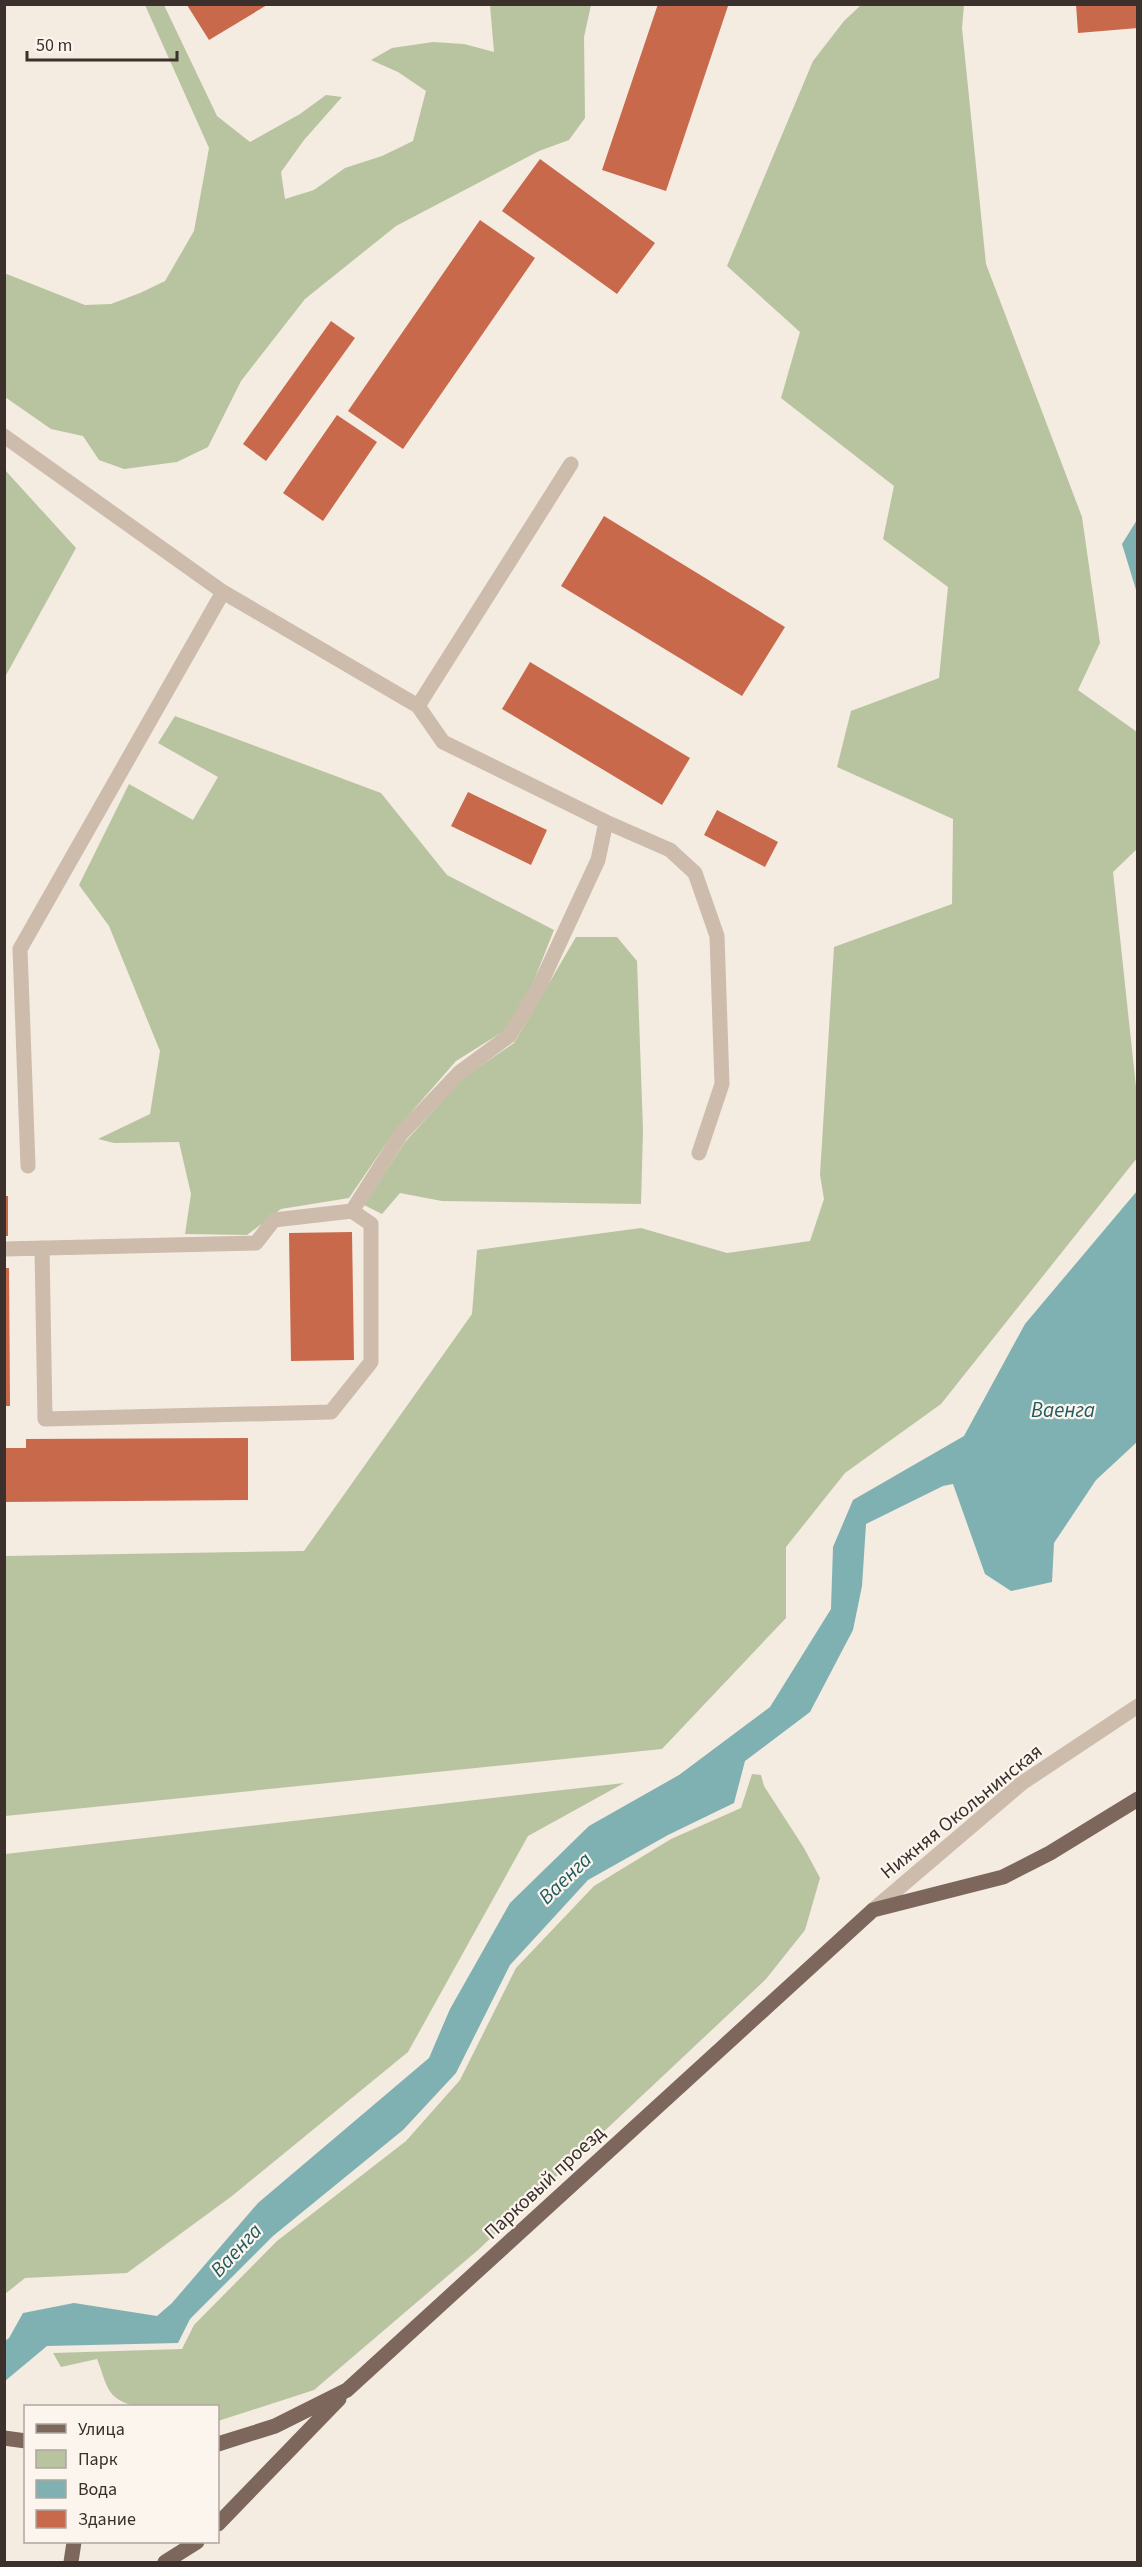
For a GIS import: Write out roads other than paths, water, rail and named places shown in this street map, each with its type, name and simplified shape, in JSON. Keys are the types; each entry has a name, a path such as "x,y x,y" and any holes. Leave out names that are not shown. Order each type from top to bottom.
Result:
{"main road":[{"path":"873,1910 1003,1877 1050,1853 1137,1799"},
{"name":"Парковый проезд","path":"219,2444 275,2426 347,2390 873,1910"},
{"path":"219,2523 347,2390"},
{"path":"4,2438 24,2441"},
{"path":"71,2562 74,2543"},
{"path":"165,2562 195,2543"}],"street":[{"path":"4,436 223,592 418,706 443,742 606,822 670,850 694,873 717,936 722,1084 699,1153"},
{"path":"418,706 571,464"},
{"path":"27,1166 20,949 223,592"},
{"path":"352,1211 401,1134 460,1072 509,1036 539,987 598,860 606,822"},
{"path":"4,1249 42,1248 256,1243 274,1220 352,1211 371,1224 371,1362 331,1412 45,1419 42,1248"},
{"name":"Нижняя Окольнинская","path":"873,1910 1022,1783 1137,1706"}],"water":[{"path":"1137,520 1137,593 1122,544"},
{"name":"Ваенга","path":"1137,1191 1137,1442 1096,1480 1054,1543 1052,1582 1011,1591 985,1574 953,1484 943,1486 866,1524 862,1586 853,1630 810,1712 745,1761 734,1803 668,1835 588,1880 510,1965 456,2073 403,2130 273,2236 190,2319 178,2343 47,2346 5,2381 5,2341 23,2313 74,2303 157,2316 172,2303 258,2203 429,2058 450,2009 510,1903 589,1826 679,1775 770,1707 831,1609 833,1547 853,1500 964,1436 1025,1324"}]}
